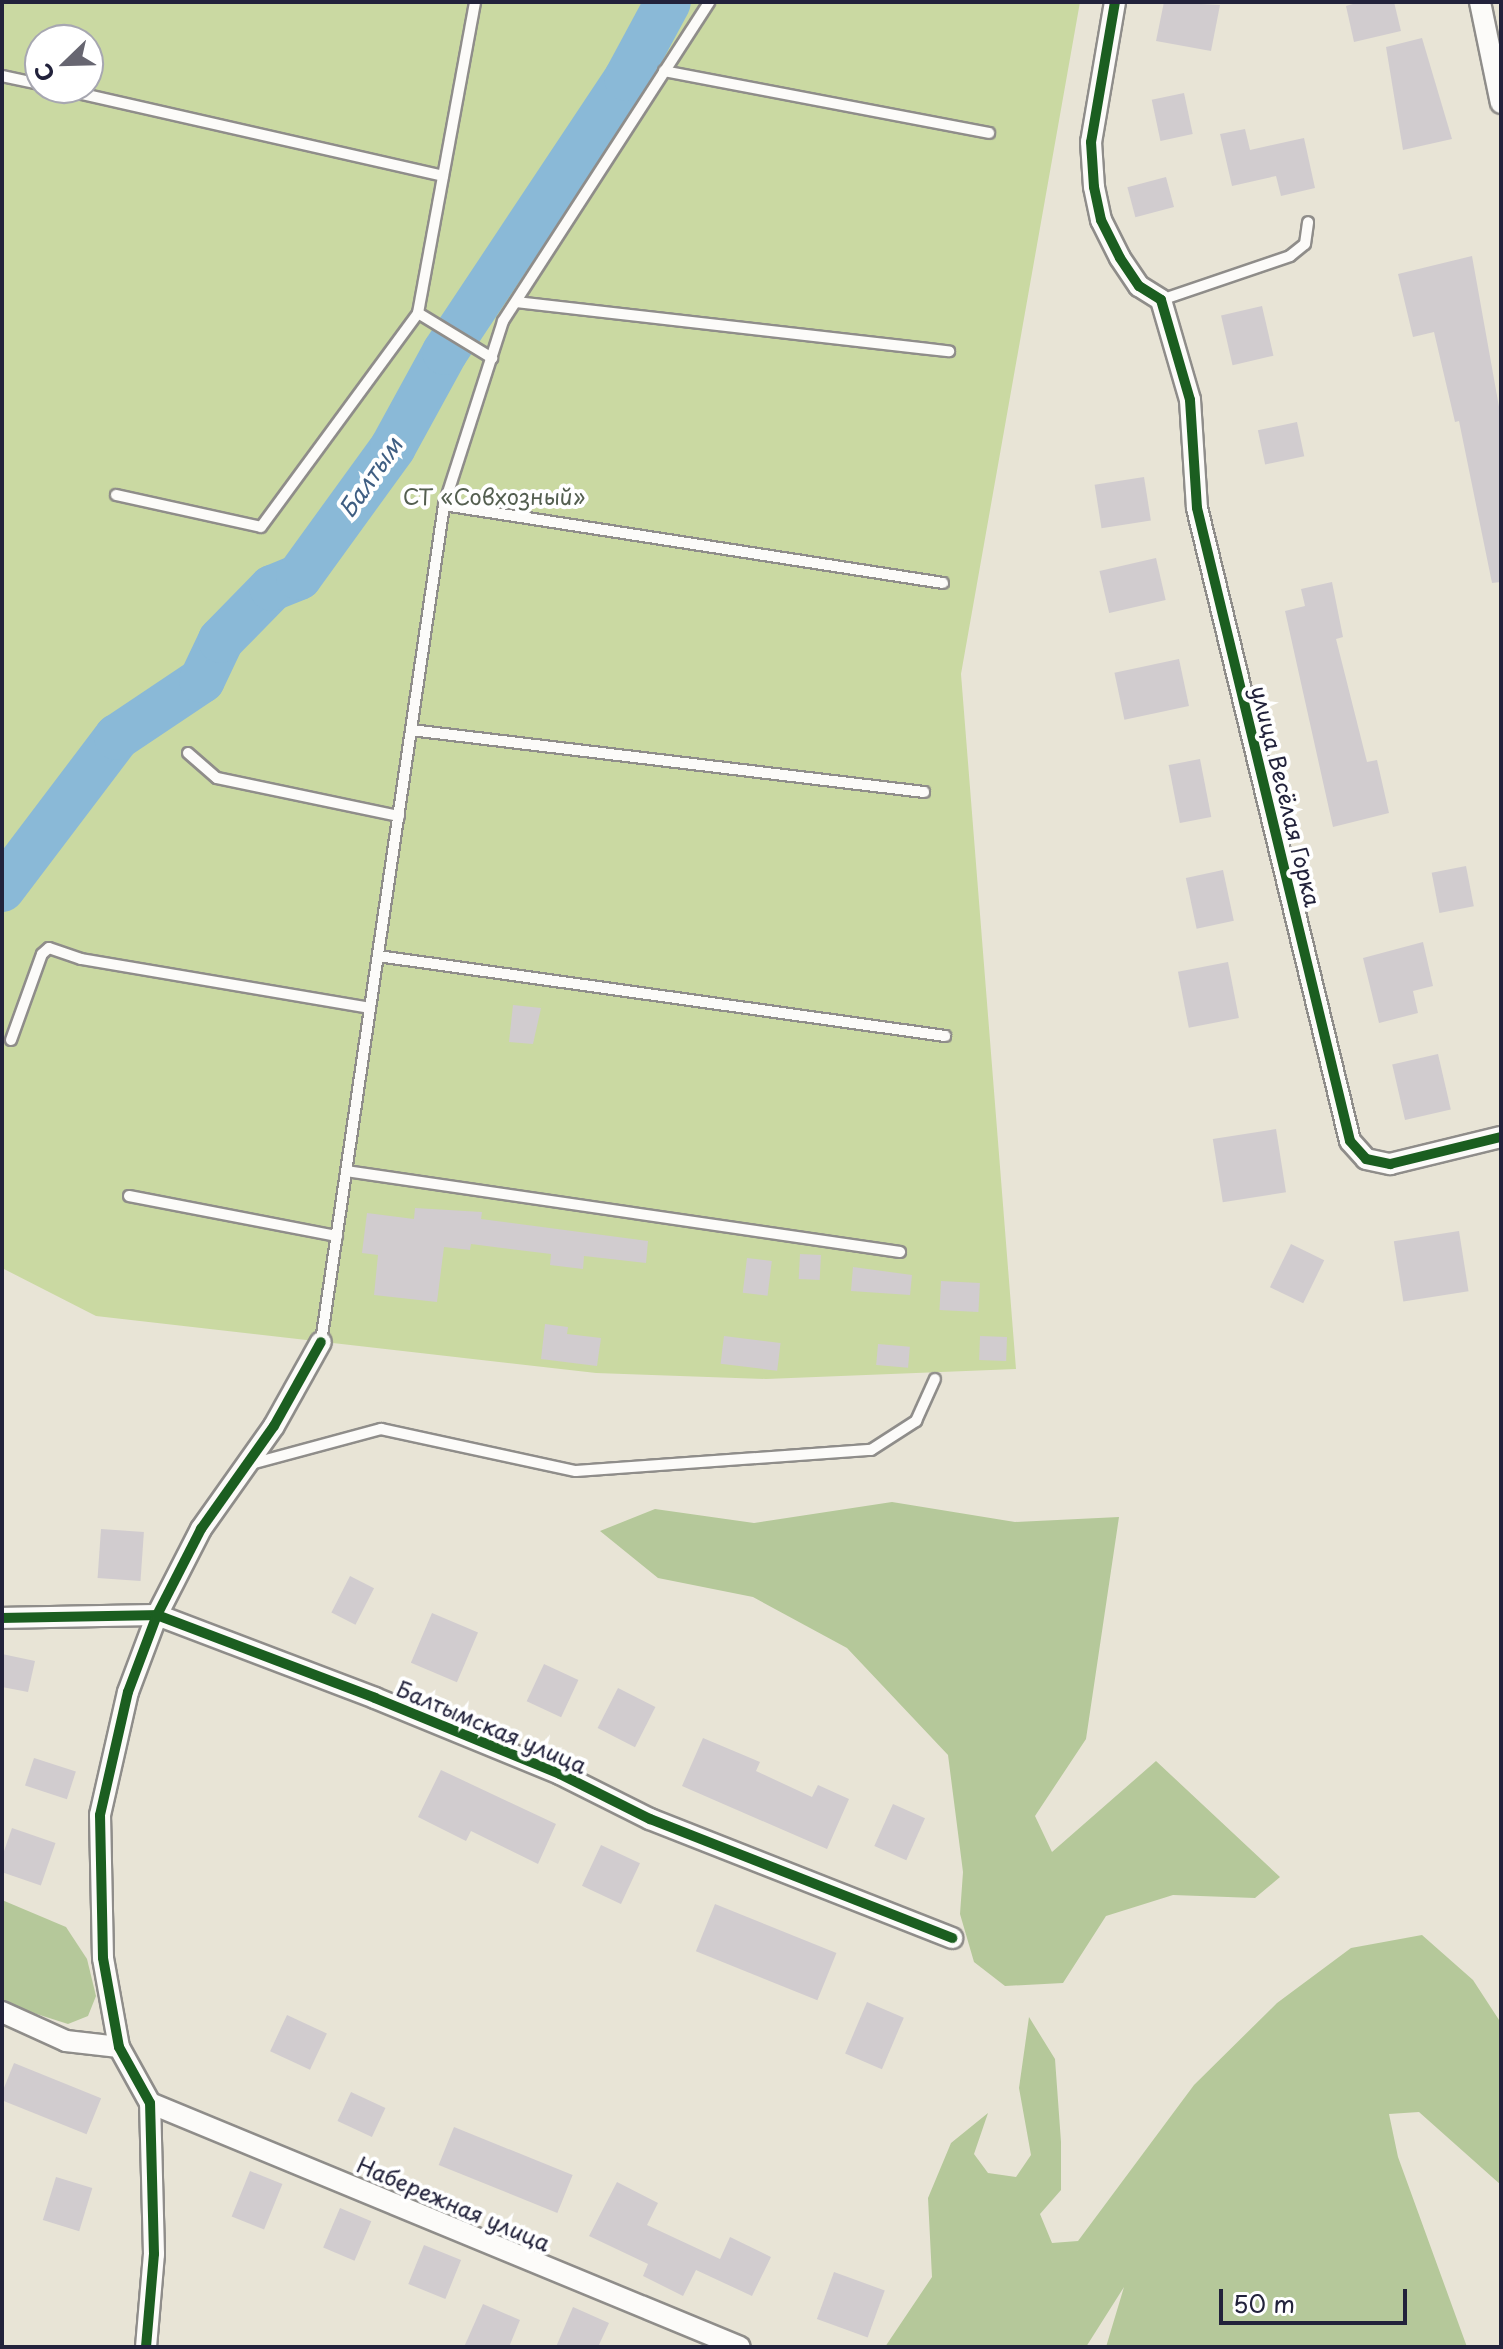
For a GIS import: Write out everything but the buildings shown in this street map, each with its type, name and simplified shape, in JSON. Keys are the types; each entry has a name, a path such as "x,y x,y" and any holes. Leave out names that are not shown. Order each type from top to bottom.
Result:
{"street":[{"path":"1115,2 1091,142 1094,187 1101,220 1120,258 1139,286 1161,300"},
{"path":"1480,2 1501,103"},
{"name":"улица Весёлая Горка","path":"1161,300 1190,400 1197,508 1350,1141 1366,1159 1390,1164 1501,1137"},
{"path":"146,2347 154,2254 150,2103 119,2047 103,1958 100,1815 128,1692 157,1615 201,1529 246,1466 321,1342"},
{"name":"Балтымская улица","path":"2,1618 157,1615 375,1698 560,1774 650,1819 952,1938"},
{"path":"2,2012 66,2041 119,2047"},
{"name":"Набережная улица","path":"150,2103 740,2347"}],"lane":[{"path":"116,495 261,527 418,313 475,2"},
{"path":"321,1342 444,505 492,358 516,302 709,2"},
{"path":"664,71 989,133"},
{"path":"2,76 24,81"},
{"path":"104,99 443,176"},
{"path":"1161,300 1290,256 1305,244 1308,222"},
{"path":"516,302 949,351"},
{"path":"418,313 492,358"},
{"path":"444,505 943,583"},
{"path":"411,730 924,792"},
{"path":"188,753 217,778 399,816"},
{"path":"11,1040 42,954 49,948 81,959 370,1008"},
{"path":"378,956 945,1036"},
{"path":"346,1171 900,1252"},
{"path":"129,1196 337,1236"},
{"path":"246,1466 381,1429 576,1471 871,1450 916,1421 935,1379"}],"green space":[{"name":"СТ «Совхозный»","path":"2,2 1080,2 961,674 1016,1369 766,1379 596,1373 96,1316 2,1268"},
{"path":"892,1502 1015,1522 1119,1517 1086,1739 1035,1816 1052,1852 1156,1761 1280,1877 1255,1898 1173,1895 1106,1916 1063,1983 1005,1986 974,1962 960,1914 963,1872 948,1755 847,1648 753,1597 658,1578 600,1531 655,1509 754,1523"},
{"path":"2,1900 66,1927 87,1959 96,1996 88,2016 68,2024 2,2003"},
{"path":"1422,1935 1473,1980 1501,2023 1501,2185 1419,2112 1389,2114 1398,2157 1467,2347 1106,2347 1124,2287 1086,2347 885,2347 932,2277 928,2198 951,2143 988,2113 974,2154 988,2173 1016,2177 1031,2155 1019,2088 1029,2017 1055,2059 1061,2142 1061,2190 1040,2214 1052,2243 1078,2241 1194,2085 1277,2003 1351,1948"}],"waterway":[{"name":"Балтым","path":"2,889 117,737 202,680 221,640 272,588 299,577 393,447 445,352 627,78 668,2"}],"cycle path":[{"path":"1115,2 1091,142 1094,187 1101,220 1120,258 1139,286 1161,300 1190,400 1197,508 1350,1141 1366,1159 1390,1164 1501,1137"},
{"path":"146,2347 154,2254 150,2103 119,2047 103,1958 100,1815 128,1692 157,1615 201,1529 274,1426 321,1342"},
{"path":"2,1618 157,1615 375,1698 560,1774 650,1819 952,1938"}]}
